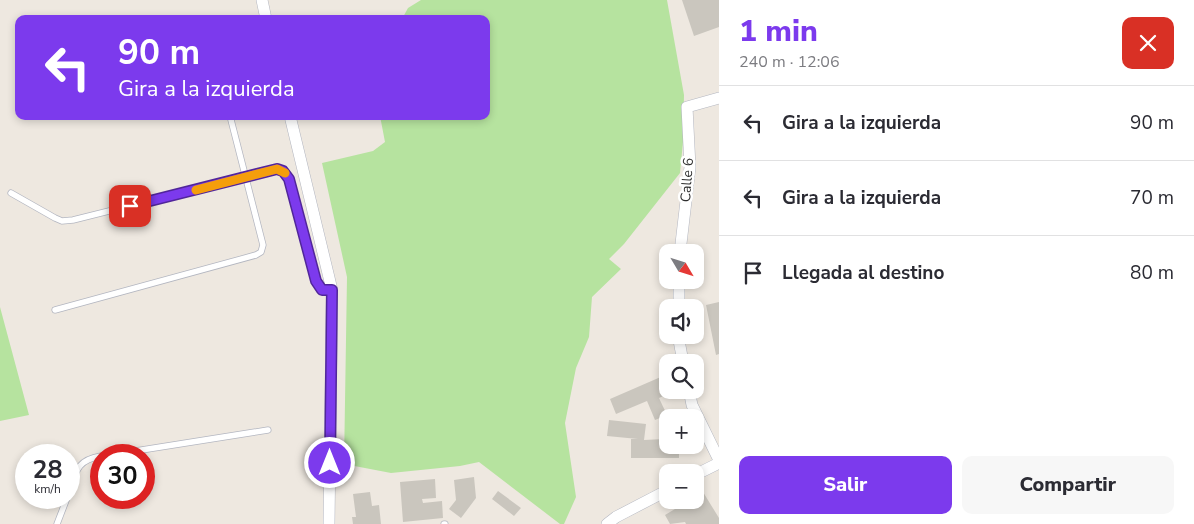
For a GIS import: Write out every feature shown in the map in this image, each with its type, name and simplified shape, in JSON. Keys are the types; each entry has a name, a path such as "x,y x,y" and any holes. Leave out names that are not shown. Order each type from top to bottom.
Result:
{"street":[{"path":"262,0 265,15"},
{"name":"Calle 6","path":"681,244 690,167 687,106 719,98"},
{"path":"291,120 332,290 329,524"},
{"path":"691,399 692,406 719,461 704,470"},
{"path":"607,524 616,516 659,494"}],"lane":[{"path":"55,310 256,255 261,252 263,245 231,120"},
{"path":"11,193 62,221 82,218 277,169 283,171 289,179 316,281 322,290 332,290"},
{"path":"155,448 268,430"},
{"path":"80,466 90,458"},
{"path":"57,524 63,509"}],"green space":[{"path":"421,0 667,0 684,95 680,173 624,244 609,259 621,269 592,297 589,337 576,368 565,423 576,497 564,524 560,524 479,462 460,466 391,473 344,464 347,277 322,163 373,151 385,142 381,120 490,120 490,15 404,15 408,8"},
{"path":"0,307 29,415 0,421"}],"building":[{"path":"682,0 719,0 719,27 694,36"},
{"path":"719,302 719,354 716,355 706,305"},
{"path":"659,378 659,399 664,409 659,409 659,418 655,420 647,401 616,414 610,399"},
{"path":"609,420 646,424 644,440 659,439 659,454 679,454 679,458 631,458 631,439 638,439 607,436"},
{"path":"474,477 476,498 461,518 449,509 456,500 454,480"},
{"path":"435,479 436,498 422,499 423,503 442,501 443,518 403,522 400,482"},
{"path":"498,491 521,508 514,516 492,499"},
{"path":"370,492 372,506 379,505 381,524 353,524 352,517 356,517 353,494"},
{"path":"704,494 719,518 719,524 686,524 685,522 670,524 665,515 675,509 704,509"}],"slow traffic":[{"path":"196,190 277,169 285,173"}],"route":[{"path":"130,206 277,169 283,171 289,179 316,281 322,290 332,290 330,463"}]}
